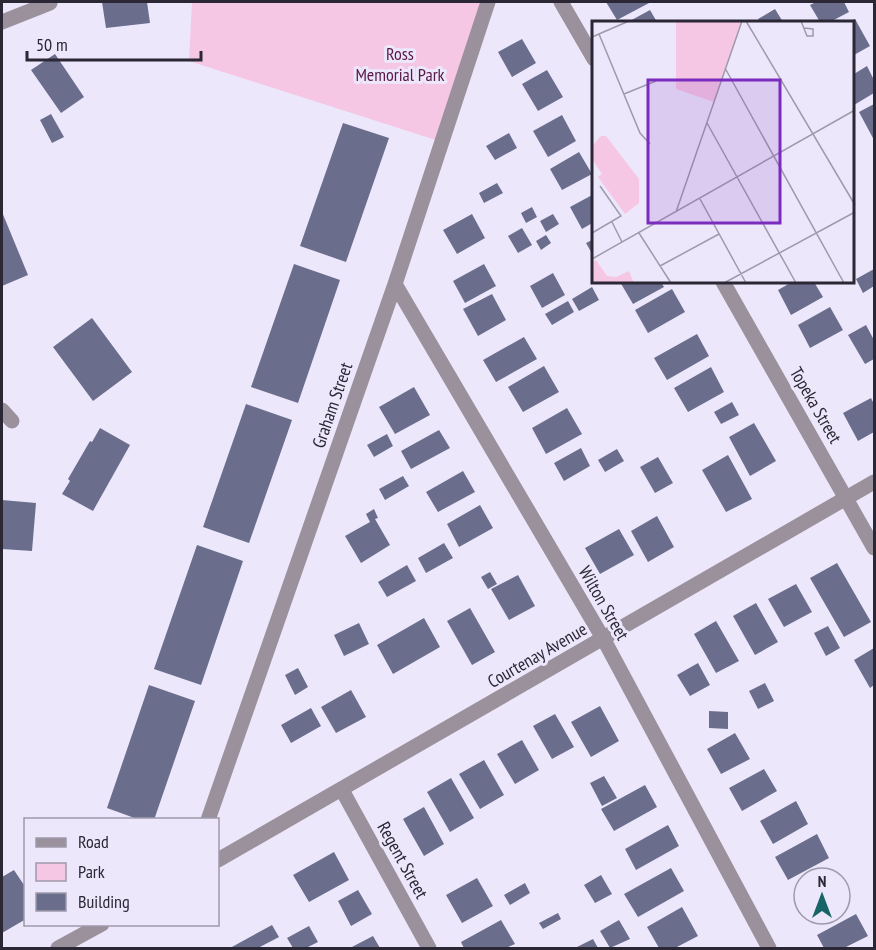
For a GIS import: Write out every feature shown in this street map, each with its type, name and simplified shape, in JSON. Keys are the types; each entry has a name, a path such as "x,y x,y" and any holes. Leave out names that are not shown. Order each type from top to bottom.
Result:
{"street":[{"name":"Graham Street","path":"208,818 395,284 488,2"},
{"path":"561,2 592,56"},
{"path":"2,22 50,3"},
{"name":"Wilton Street","path":"395,284 604,640 769,948"},
{"name":"Topeka Street","path":"724,284 874,548"},
{"name":"Courtenay Avenue","path":"219,859 604,640 874,482"},
{"name":"Regent Street","path":"342,790 429,948"},
{"path":"58,948 98,926"}],"green space":[{"name":"Ross Memorial Park","path":"192,2 488,2 442,142 189,61"}],"building":[{"path":"102,2 147,2 150,23 106,28"},
{"path":"606,2 651,2 617,20"},
{"path":"816,2 844,2 849,12 832,21 819,21 810,5"},
{"path":"775,9 782,21 759,21 758,19"},
{"path":"650,10 656,21 630,21"},
{"path":"855,19 870,46 855,54 855,21 850,21"},
{"path":"522,39 536,63 512,77 498,52"},
{"path":"55,54 84,97 61,113 31,70"},
{"path":"867,66 874,80 874,93 855,104 855,73"},
{"path":"547,70 563,97 538,111 522,84"},
{"path":"874,104 874,140 859,112"},
{"path":"51,114 64,137 52,143 40,120"},
{"path":"562,115 576,141 548,157 533,131"},
{"path":"343,123 389,138 346,262 300,246"},
{"path":"509,133 517,148 495,160 486,146"},
{"path":"579,152 592,174 562,190 550,169"},
{"path":"497,183 503,193 484,203 479,193"},
{"path":"592,195 592,223 582,229 570,207"},
{"path":"532,207 537,217 526,223 521,213"},
{"path":"2,212 28,275 2,286"},
{"path":"472,214 485,238 457,254 443,230"},
{"path":"553,214 559,224 546,232 540,221"},
{"path":"522,228 532,245 518,253 508,236"},
{"path":"546,235 551,243 541,250 536,241"},
{"path":"592,240 592,254 586,243"},
{"path":"294,264 340,280 298,403 251,387"},
{"path":"484,264 496,286 465,303 453,281"},
{"path":"874,269 874,286 863,293 856,279"},
{"path":"553,273 565,295 542,308 530,286"},
{"path":"621,284 662,284 664,287 633,304"},
{"path":"788,284 815,284 823,297 791,315 778,290"},
{"path":"592,287 599,300 579,311 572,299"},
{"path":"672,289 685,312 648,333 635,310"},
{"path":"492,294 506,320 478,336 463,309"},
{"path":"568,301 574,312 552,325 545,314"},
{"path":"830,307 843,330 810,348 798,325"},
{"path":"92,318 132,372 93,401 53,347"},
{"path":"866,325 874,340 874,359 865,364 848,335"},
{"path":"697,334 709,356 667,380 654,358"},
{"path":"524,337 537,359 496,382 483,360"},
{"path":"544,366 559,392 523,412 508,387"},
{"path":"711,367 724,392 688,412 674,388"},
{"path":"414,387 430,415 395,434 379,407"},
{"path":"871,398 874,404 874,432 858,441 843,413"},
{"path":"732,402 739,415 721,424 714,412"},
{"path":"246,404 292,420 249,543 203,527"},
{"path":"567,408 582,434 546,454 532,428"},
{"path":"754,423 776,461 750,476 729,437"},
{"path":"100,428 130,445 93,511 62,494 70,481 68,479"},
{"path":"439,430 450,448 411,469 401,451"},
{"path":"387,434 393,446 374,457 367,445"},
{"path":"581,448 590,466 564,481 554,463"},
{"path":"617,449 624,461 605,472 598,460"},
{"path":"728,455 752,499 726,512 702,470"},
{"path":"658,457 673,483 655,493 640,467"},
{"path":"463,471 475,492 438,512 426,492"},
{"path":"403,476 409,486 385,500 379,489"},
{"path":"2,500 36,503 32,551 2,549"},
{"path":"480,505 493,528 459,547 447,524"},
{"path":"374,509 378,518 375,519 390,545 361,563 345,536 370,522 366,514"},
{"path":"657,516 674,547 648,562 631,531"},
{"path":"619,529 634,555 600,574 585,548"},
{"path":"444,543 453,558 426,573 418,558"},
{"path":"197,545 243,561 201,685 154,669"},
{"path":"837,563 871,622 844,637 810,578"},
{"path":"407,565 416,581 387,597 378,582"},
{"path":"490,572 497,584 488,589 481,577"},
{"path":"518,575 535,606 509,620 491,589"},
{"path":"796,584 812,612 784,627 768,599"},
{"path":"756,603 778,642 755,655 733,616"},
{"path":"470,608 495,652 472,665 447,621"},
{"path":"424,618 440,647 393,674 377,645"},
{"path":"716,621 739,661 716,673 694,634"},
{"path":"359,623 369,644 344,656 334,635"},
{"path":"828,626 840,648 826,656 814,633"},
{"path":"874,648 874,685 870,688 854,660"},
{"path":"698,663 710,685 690,696 677,675"},
{"path":"298,668 308,687 295,695 285,675"},
{"path":"765,683 774,701 758,709 749,691"},
{"path":"149,685 195,701 155,818 134,818 107,808"},
{"path":"351,690 366,717 336,733 321,707"},
{"path":"600,706 619,741 591,757 571,722"},
{"path":"311,708 321,726 291,743 281,725"},
{"path":"709,711 728,712 728,729 709,728"},
{"path":"555,714 574,747 552,759 533,726"},
{"path":"735,733 750,759 721,774 707,749"},
{"path":"522,740 539,770 515,784 497,754"},
{"path":"484,760 504,795 480,809 459,774"},
{"path":"764,769 777,791 742,811 729,788"},
{"path":"604,776 617,798 602,806 590,783"},
{"path":"451,778 474,818 450,832 427,792"},
{"path":"645,785 657,807 614,831 601,809"},
{"path":"796,801 808,824 773,844 760,821"},
{"path":"424,807 444,844 424,856 403,819"},
{"path":"668,825 679,846 636,870 625,849"},
{"path":"817,834 829,858 814,866 792,866 792,878 788,880 775,857"},
{"path":"334,852 349,880 309,902 293,875"},
{"path":"671,868 684,891 638,917 624,894"},
{"path":"14,870 24,885 24,920 2,933 2,877"},
{"path":"601,875 612,894 595,903 584,885"},
{"path":"477,878 493,906 462,923 446,895"},
{"path":"525,883 530,893 510,905 504,895"},
{"path":"358,890 372,914 351,926 338,901"},
{"path":"682,907 698,936 675,948 659,948 647,927"},
{"path":"558,913 561,919 543,929 539,923"},
{"path":"856,914 868,936 844,948 824,948 817,935 834,926 852,926 852,916"},
{"path":"501,920 515,944 506,948 464,948 461,942"},
{"path":"619,920 630,939 610,948 600,931"},
{"path":"272,925 279,937 258,948 230,948"},
{"path":"309,926 318,942 306,948 293,948 287,938"},
{"path":"373,936 380,948 350,948"},
{"path":"593,939 598,948 575,948"}]}
